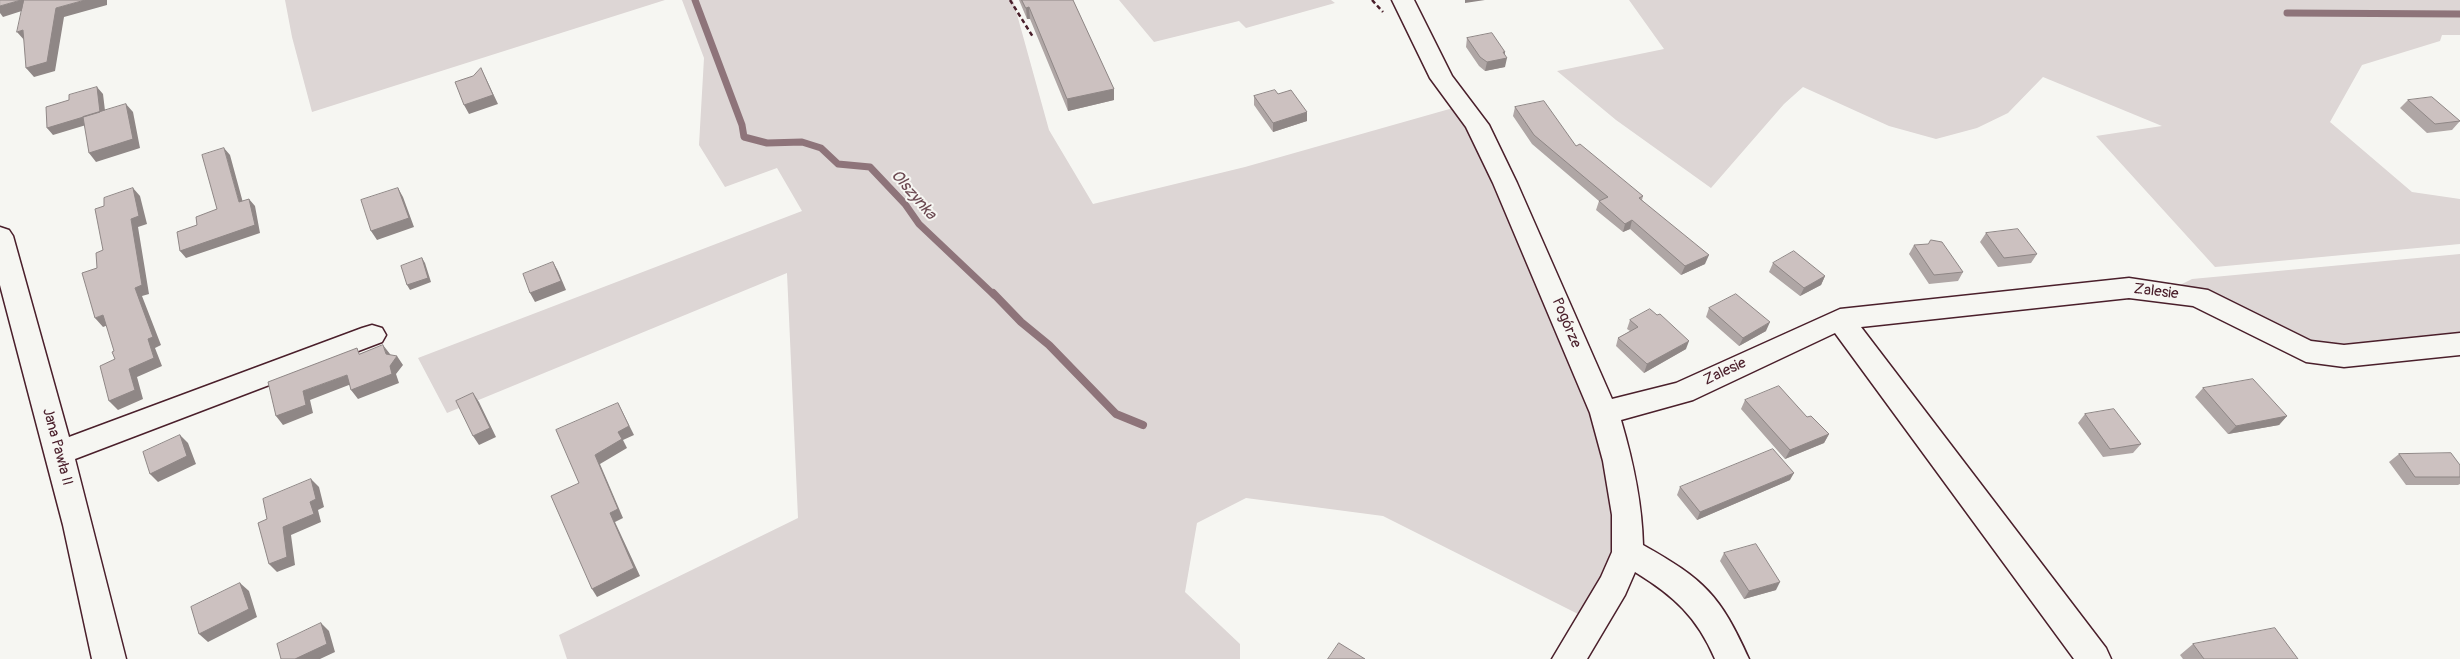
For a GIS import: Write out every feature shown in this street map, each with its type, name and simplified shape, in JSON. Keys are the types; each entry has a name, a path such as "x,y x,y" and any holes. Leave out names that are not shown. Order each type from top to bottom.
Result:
{"street":[{"name":"Pogórze","path":"1403,0 1442,78 1477,125 1505,183 1604,413 1618,461 1627,515 1628,552 1614,585 1569,659"},
{"name":"Jana Pawła II","path":"0,236 4,271 58,453 109,659"},
{"name":"Zalesie","path":"1604,413 1683,392 1840,319 2129,288 2198,297 2306,351 2344,356 2460,344"},
{"path":"1840,319 2094,659"},
{"path":"58,453 372,335"},
{"path":"1628,552 1678,580 1701,601 1720,630 1732,659"}],"path":[{"path":"1010,0 1033,37"}],"shaded area":[{"path":"285,0 665,0 312,112 292,37"},
{"path":"682,0 1013,0 1049,130 1093,204 1245,167 1453,108 1470,126 1589,394 1612,478 1616,539 1610,569 1586,618 1383,516 1246,498 1197,523 1185,592 1240,644 1240,659 567,659 559,635 798,518 787,273 447,413 418,358 802,211 777,168 725,187 699,145 704,58"},
{"path":"1119,0 1331,0 1335,3 1246,28 1239,21 1154,42"},
{"path":"1629,0 2460,0 2460,35 2442,35 2440,41 2362,65 2330,122 2412,192 2460,199 2460,244 2215,267 2096,136 2162,126 2043,77 2008,113 1977,128 1936,139 1889,126 1803,87 1784,104 1711,188 1616,120 1557,71 1664,49"},
{"path":"2460,254 2460,340 2340,353 2176,287 2192,279"}],"building":[{"path":"0,0 21,0 0,6"},
{"path":"24,0 85,0 56,8 47,62 26,68 23,30 17,32"},
{"path":"1022,0 1073,0 1114,89 1067,99 1029,7 1026,8"},
{"path":"1492,33 1507,58 1487,62 1480,57 1467,38"},
{"path":"481,68 493,95 464,105 455,82 473,76"},
{"path":"97,87 100,112 47,128 46,107 69,100 69,95"},
{"path":"1275,90 1278,94 1291,90 1307,112 1273,123 1254,96"},
{"path":"2432,97 2460,121 2435,124 2408,100"},
{"path":"1544,101 1576,146 1580,144 1643,196 1639,198 1709,255 1685,266 1632,220 1625,224 1599,201 1608,197 1534,135 1515,107"},
{"path":"126,104 133,139 89,153 83,117"},
{"path":"224,148 239,202 249,199 255,225 180,251 177,232 197,225 196,217 217,209 202,155"},
{"path":"133,188 139,216 131,219 142,285 135,288 153,337 148,339 154,358 129,369 135,390 109,401 100,366 115,359 112,352 114,351 103,315 95,318 82,273 97,268 96,253 103,250 95,209 104,206 104,198"},
{"path":"398,188 409,218 371,231 361,200"},
{"path":"2018,229 2037,254 2004,258 1986,233"},
{"path":"1931,240 1942,242 1963,272 1934,275 1914,245 1928,244"},
{"path":"1794,251 1825,276 1804,288 1773,263"},
{"path":"422,258 428,278 407,285 401,266"},
{"path":"553,262 561,281 530,293 523,274"},
{"path":"1736,294 1770,322 1743,338 1709,308"},
{"path":"1650,309 1657,315 1660,314 1689,341 1647,364 1618,338 1638,327 1630,320"},
{"path":"383,345 386,354 397,356 390,366 392,374 351,390 347,375 303,391 306,405 276,416 268,382 357,348 359,354"},
{"path":"2253,379 2287,416 2236,426 2203,388"},
{"path":"1779,386 1807,417 1811,416 1829,434 1790,450 1745,400"},
{"path":"473,393 490,428 473,436 456,401"},
{"path":"618,403 629,426 618,432 622,439 595,455 618,509 610,513 634,568 592,589 551,496 579,483 556,430"},
{"path":"2114,409 2141,444 2110,449 2085,414"},
{"path":"180,435 187,456 150,474 143,452"},
{"path":"1773,449 1794,473 1700,512 1680,487"},
{"path":"2451,453 2460,465 2460,477 2415,477 2399,454"},
{"path":"311,479 316,499 310,502 314,514 283,527 287,557 269,564 258,523 267,519 263,499"},
{"path":"1756,544 1780,582 1749,591 1724,553"},
{"path":"240,583 249,609 199,634 191,607"},
{"path":"321,623 327,644 295,659 281,659 277,644"},
{"path":"2275,628 2298,659 2204,659 2193,644"},
{"path":"1339,643 1365,659 1328,659"}],"waterway":[{"name":"Olszynka","path":"695,0 742,125 744,137 767,143 802,142 821,148 838,164 870,167 905,204 919,224 994,295"},
{"path":"2287,13 2460,14"},
{"name":"Olszynka","path":"993,293 1021,322 1049,345 1116,414 1143,425"}]}
